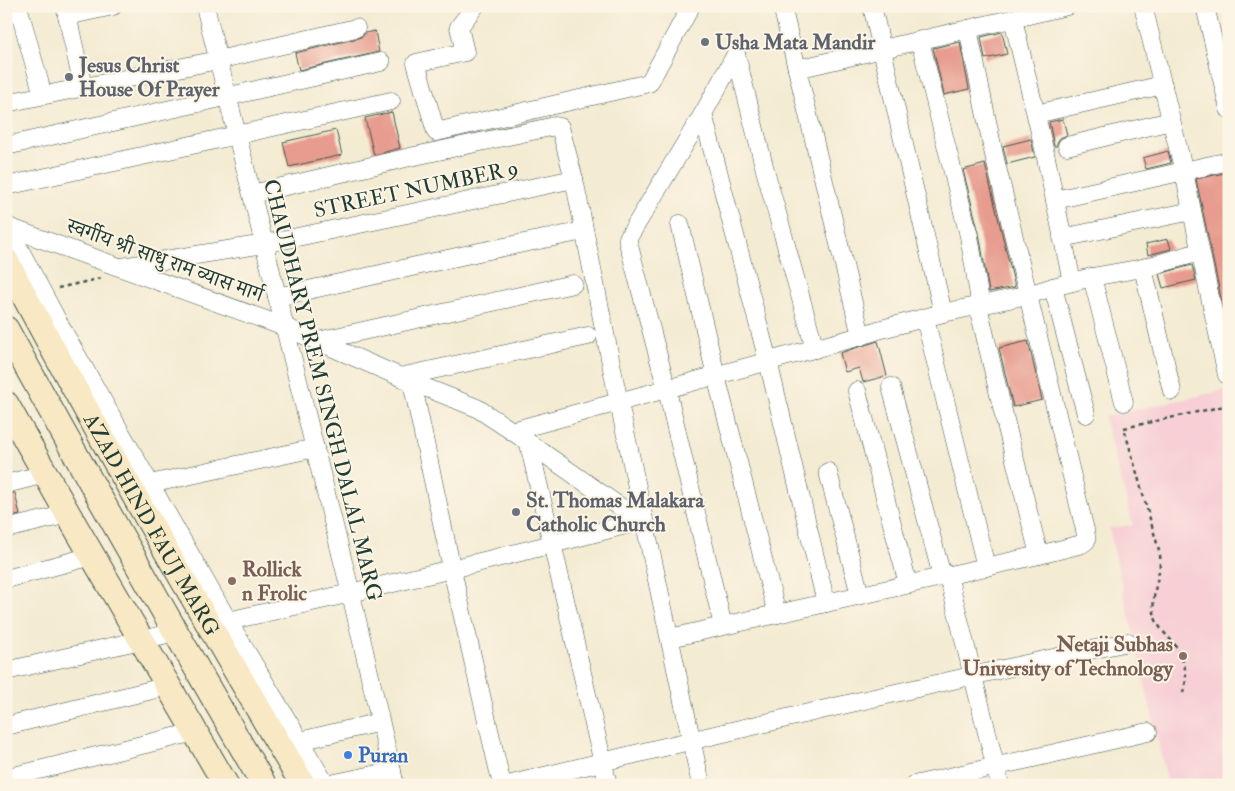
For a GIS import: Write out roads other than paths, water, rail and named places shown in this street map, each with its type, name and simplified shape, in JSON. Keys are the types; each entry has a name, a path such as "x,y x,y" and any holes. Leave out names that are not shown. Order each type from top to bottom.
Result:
{"main road":[{"name":"AZAD HIND FAUJ MARG","path":"6,261 103,441 303,785"},
{"name":"AZAD HIND FAUJ MARG","path":"6,329 264,785"},
{"path":"6,404 13,429 45,474 226,785"}],"street":[{"path":"18,6 42,95"},
{"path":"83,87 66,11 113,6"},
{"name":"CHAUDHARY PREM SINGH DALAL MARG","path":"205,6 351,594 393,778"},
{"path":"475,6 459,26 465,52 416,64 436,132 649,83 691,6"},
{"path":"782,6 861,336"},
{"path":"872,6 944,313"},
{"path":"797,68 1067,6"},
{"path":"1143,6 1184,172 1227,375"},
{"path":"1205,6 1229,108"},
{"path":"1013,19 1036,114 1072,282"},
{"path":"6,103 218,60 356,28"},
{"path":"670,638 1039,555 1082,544 1086,541 994,155 968,30"},
{"path":"920,40 969,236 979,295 978,306 1039,555"},
{"path":"723,626 628,238 703,114 736,54 765,170 814,349"},
{"path":"6,146 381,62"},
{"path":"1036,114 1162,85"},
{"path":"6,186 391,101"},
{"path":"703,114 768,361 826,602"},
{"path":"1067,146 1171,121"},
{"path":"252,194 410,157 555,126 561,128 574,179 643,523 670,638 701,785"},
{"path":"1055,200 1229,161"},
{"name":"STREET NUMBER 9","path":"119,267 264,244 574,179"},
{"path":"1062,238 1192,211"},
{"path":"680,224 716,376 777,614"},
{"path":"7,226 42,292 228,621 326,785 393,778"},
{"name":"स्वर्गीय श्री साधु राम व्यास मार्ग","path":"7,226 285,327 477,408 643,523"},
{"path":"277,297 478,252 584,231"},
{"path":"512,431 878,330 944,313 1028,295 1054,286 1092,277 1143,268 1200,252"},
{"path":"1143,268 1172,391"},
{"path":"1092,277 1124,402"},
{"path":"318,341 573,284"},
{"path":"1054,286 1086,414"},
{"path":"925,318 986,567"},
{"path":"502,785 406,379 588,336"},
{"path":"891,387 945,576 1000,785"},
{"path":"857,392 908,584"},
{"path":"529,444 608,785"},
{"path":"150,484 315,448"},
{"path":"828,472 860,595"},
{"path":"6,484 45,474"},
{"path":"6,529 68,514"},
{"path":"228,621 351,594 643,523"},
{"path":"6,579 92,556"},
{"path":"6,671 176,632"},
{"path":"508,785 691,740 1128,642"},
{"path":"6,726 168,686"},
{"path":"300,741 380,722"},
{"path":"6,778 195,732"},
{"path":"914,785 1148,732"}],"place":[{"name":"Usha Mata Mandir","path":"705,42"},
{"name":"Jesus Christ House Of Prayer","path":"69,77"},
{"name":"St. Thomas Malakara Catholic Church","path":"516,512"},
{"name":"Rollick n Frolic","path":"232,581"},
{"name":"Netaji Subhas University of Technology","path":"1183,656"},
{"name":"Puran","path":"348,755"}]}
